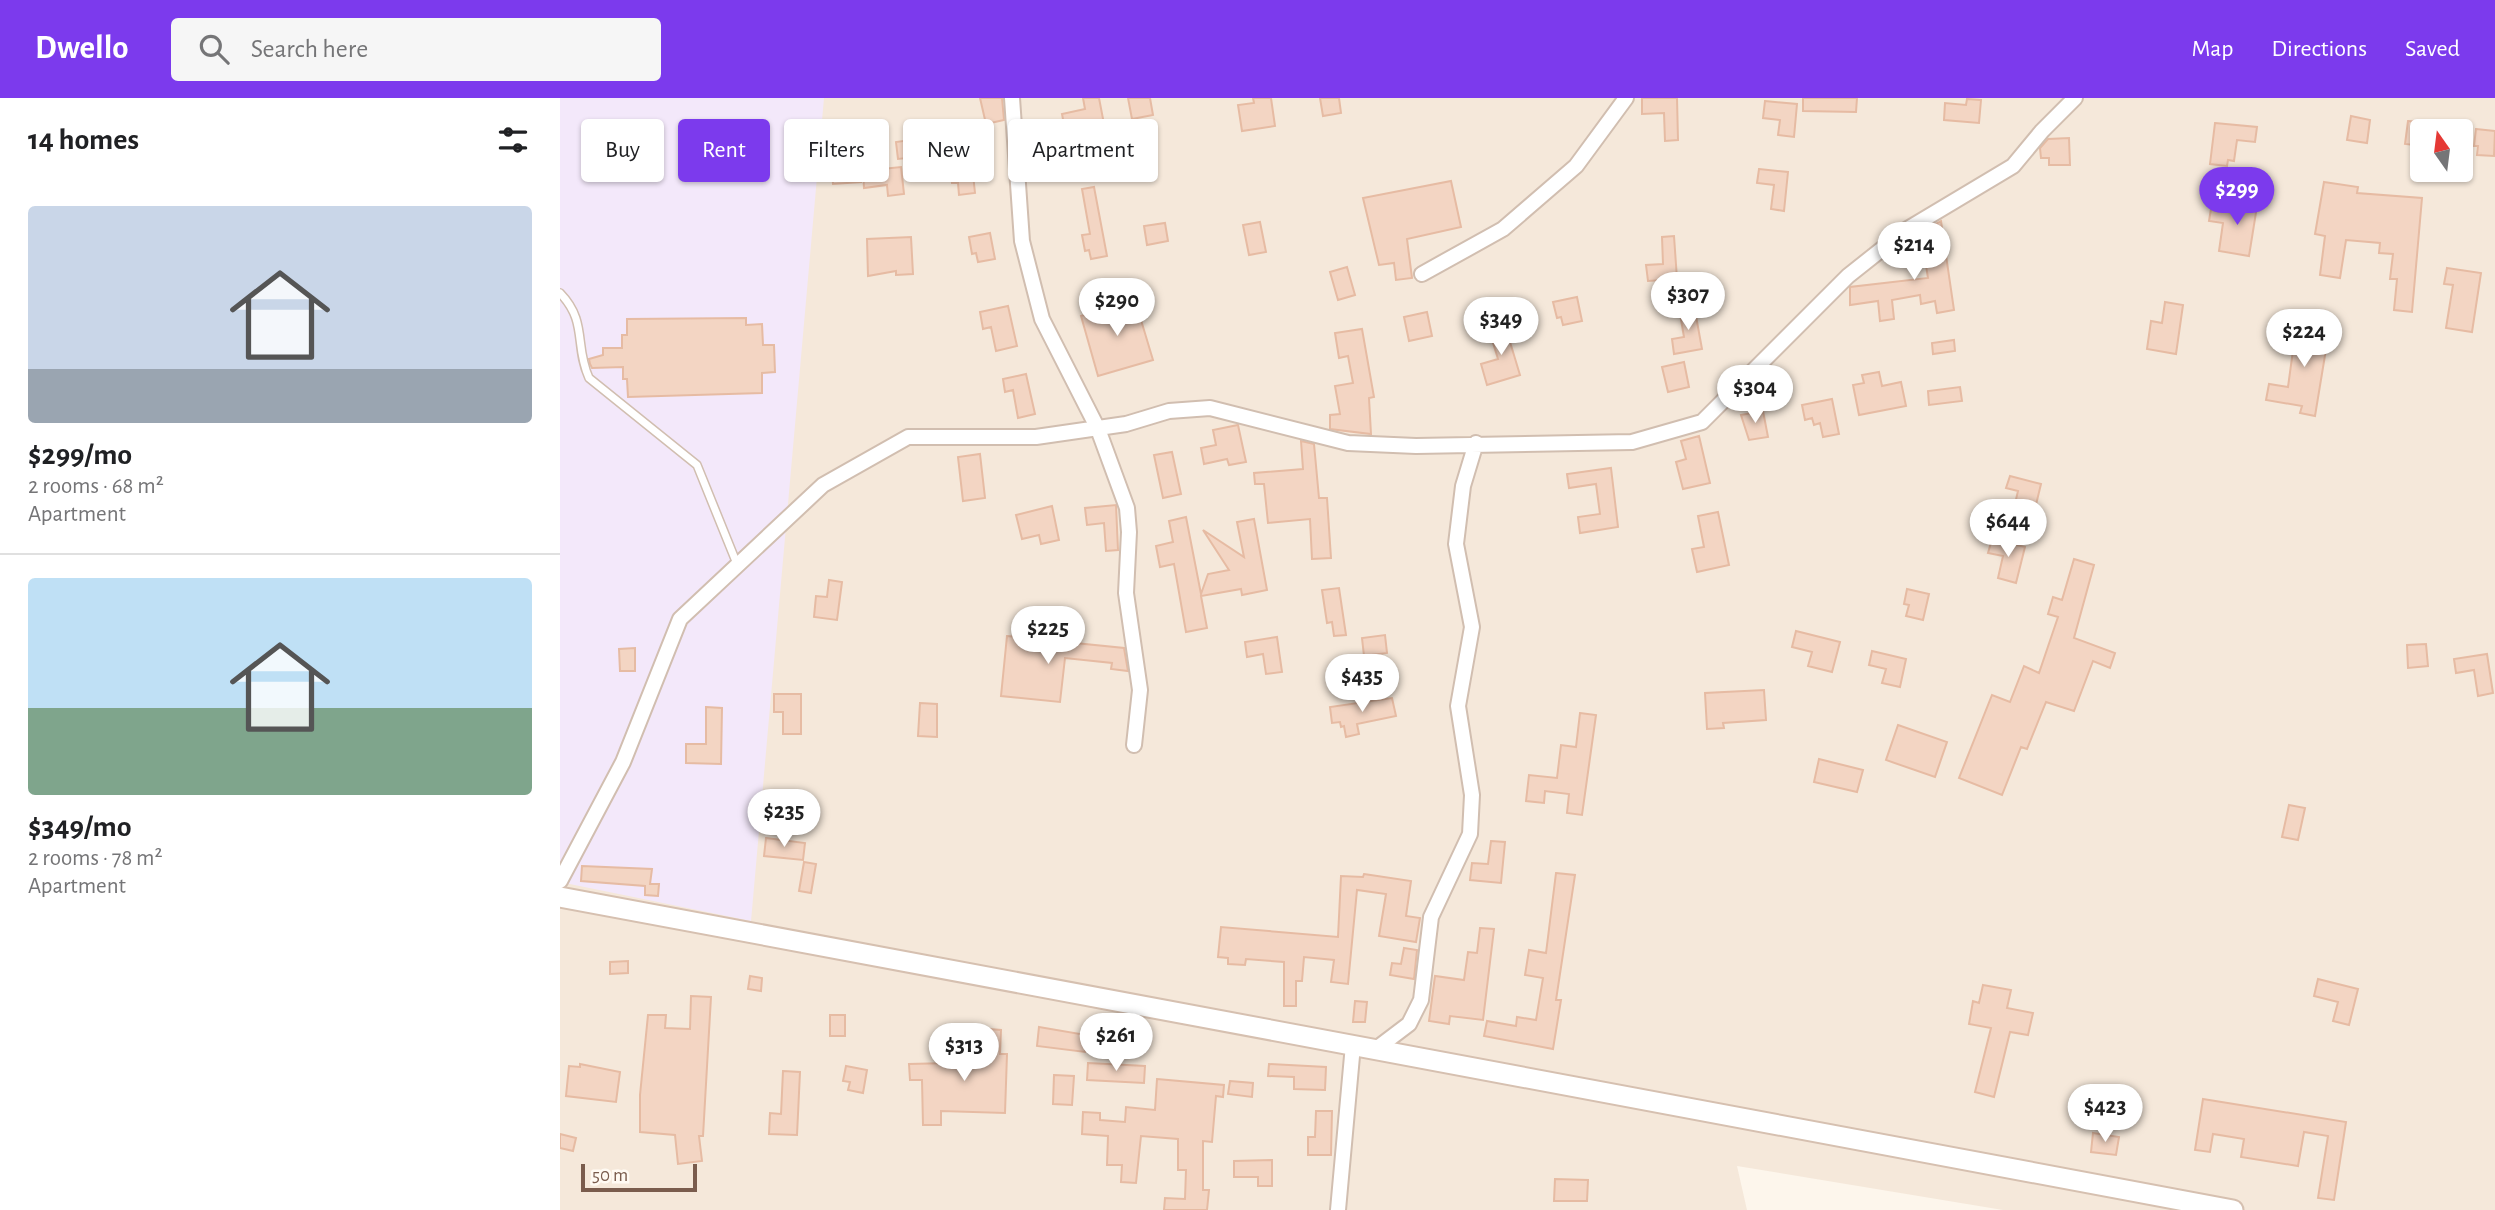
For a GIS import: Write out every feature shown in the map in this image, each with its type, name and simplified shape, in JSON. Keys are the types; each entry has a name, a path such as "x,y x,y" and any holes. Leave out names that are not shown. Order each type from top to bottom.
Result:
{"main road":[{"path":"560,897 2233,1210"}],"street":[{"path":"1013,98 1022,241 1042,319 1098,429 1127,509 1129,532 1126,593 1140,690 1133,745"},
{"path":"1422,274 1503,229 1576,166 1626,98"},
{"path":"560,881 623,762 665,663 680,619 823,485 908,437 1036,437 1126,424 1169,411 1210,408 1348,443 1416,446 1632,442 1702,422 1848,276 1906,230 2013,166 2076,98"},
{"path":"1376,1049 1409,1024 1422,1000 1431,917 1470,834 1472,794 1458,706 1472,627 1456,544 1463,486 1476,443"},
{"path":"1338,1210 1353,1045"}],"lane":[{"path":"560,293 575,308 582,362 589,378 697,465 737,565"}],"shaded area":[{"path":"560,98 2495,98 2495,1210 2003,1210 1737,1166 1747,1210 560,1210"},
{"path":"560,98 824,98 822,119 784,119 784,182 817,182 751,921 560,882"}],"building":[{"path":"980,98 1002,98 1004,120 994,122 994,119 985,119"},
{"path":"1083,98 1099,98 1103,119 1063,119 1062,114 1085,109"},
{"path":"1128,98 1150,98 1153,115 1132,119"},
{"path":"1253,98 1271,98 1275,126 1242,131 1238,105 1254,103"},
{"path":"1320,98 1339,98 1341,113 1323,116"},
{"path":"1642,98 1677,98 1678,140 1665,141 1664,113 1642,114"},
{"path":"1803,98 1857,98 1856,112 1803,111"},
{"path":"1967,99 1981,100 1979,123 1944,120 1945,103 1966,105"},
{"path":"1765,101 1797,104 1794,137 1778,135 1780,120 1763,118"},
{"path":"2351,116 2370,120 2367,143 2347,140"},
{"path":"2408,121 2410,121 2410,145 2405,144"},
{"path":"2215,123 2257,127 2255,142 2237,140 2234,161 2228,160 2227,166 2210,164"},
{"path":"2476,129 2495,131 2494,156 2477,155 2478,146 2474,146"},
{"path":"2069,138 2070,165 2049,165 2049,158 2041,158 2040,148 2048,139"},
{"path":"903,141 903,158 898,159 896,142"},
{"path":"901,167 904,194 888,196 887,185 864,188 864,182 889,182 889,168"},
{"path":"1759,169 1788,172 1784,211 1771,209 1774,185 1757,183"},
{"path":"1451,181 1461,227 1407,239 1412,278 1396,280 1394,263 1379,265 1363,198"},
{"path":"974,182 975,193 959,195 958,183 952,183"},
{"path":"2324,182 2358,187 2357,193 2422,198 2412,312 2394,310 2397,279 2390,279 2393,254 2379,253 2380,243 2346,240 2340,278 2320,275 2325,236 2315,234"},
{"path":"1094,187 1107,256 1091,259 1089,250 1085,251 1082,235 1090,234 1082,189"},
{"path":"2237,197 2258,200 2249,256 2219,251 2223,223 2209,221 2211,209 2234,213"},
{"path":"1941,221 1954,310 1937,313 1935,301 1921,304 1920,295 1892,300 1894,319 1880,321 1878,301 1850,305 1850,287 1928,278 1923,247 1930,246 1927,229"},
{"path":"1260,222 1266,252 1249,255 1243,225"},
{"path":"1165,223 1168,241 1147,245 1144,226"},
{"path":"990,233 995,259 978,262 976,253 972,254 969,237"},
{"path":"1674,236 1677,279 1648,281 1646,265 1663,264 1662,237"},
{"path":"911,237 913,274 896,275 896,271 868,276 867,239"},
{"path":"1347,267 1355,295 1338,300 1330,272"},
{"path":"2447,268 2481,273 2472,332 2446,328 2453,285 2444,284"},
{"path":"1577,297 1582,321 1563,325 1561,317 1557,318 1553,302"},
{"path":"1135,300 1153,360 1098,376 1081,316"},
{"path":"2165,302 2183,305 2176,354 2147,349 2151,321 2162,323"},
{"path":"1694,305 1702,349 1674,354 1672,339 1684,337 1679,308"},
{"path":"1008,306 1017,346 996,351 991,327 983,329 980,312"},
{"path":"1427,312 1432,336 1409,341 1404,317"},
{"path":"746,318 746,325 762,324 763,345 774,345 775,372 762,373 762,393 628,397 623,367 592,368 590,364 589,359 603,355 603,348 622,348 622,335 627,335 627,319"},
{"path":"2297,321 2330,325 2315,416 2300,413 2302,406 2266,400 2269,384 2288,387"},
{"path":"1504,322 1520,375 1487,385 1481,364 1498,359 1488,327"},
{"path":"1362,329 1374,397 1369,398 1371,434 1330,429 1330,415 1340,414 1335,386 1353,383 1348,356 1339,358 1335,333"},
{"path":"1954,340 1955,351 1933,354 1932,343"},
{"path":"1684,362 1689,387 1668,392 1662,367"},
{"path":"1879,372 1882,386 1901,382 1906,406 1859,415 1853,385 1864,383 1862,375"},
{"path":"1026,374 1035,414 1018,418 1013,390 1005,392 1003,379"},
{"path":"1960,387 1962,401 1929,405 1928,391"},
{"path":"1832,399 1839,434 1823,437 1820,423 1814,425 1812,418 1805,420 1802,405"},
{"path":"1763,411 1768,437 1749,440 1741,415"},
{"path":"1238,425 1246,462 1229,465 1227,459 1204,464 1201,448 1216,445 1213,430"},
{"path":"1699,436 1710,483 1683,489 1676,462 1686,459 1681,441"},
{"path":"1301,441 1314,444 1319,498 1327,498 1331,558 1312,559 1310,519 1268,523 1264,484 1255,484 1254,473 1303,469"},
{"path":"1172,452 1181,494 1163,498 1154,455"},
{"path":"980,454 985,498 963,501 958,457"},
{"path":"1611,468 1618,527 1580,533 1578,517 1600,514 1596,484 1569,488 1567,474"},
{"path":"2010,476 2041,484 2033,517 2013,512 2018,491 2006,488"},
{"path":"1116,505 1118,550 1106,551 1104,523 1087,525 1085,508"},
{"path":"1052,506 1059,540 1041,544 1039,535 1022,539 1016,515"},
{"path":"1718,512 1729,565 1697,572 1692,549 1704,547 1698,516"},
{"path":"1186,517 1201,594 1208,574 1229,570 1203,530 1244,557 1237,522 1254,519 1267,590 1242,595 1241,589 1201,596 1207,628 1186,632 1174,564 1160,567 1156,546 1173,542 1169,521"},
{"path":"1992,539 2025,547 2016,583 1998,578 2003,556 1988,553"},
{"path":"2074,559 2094,565 2074,638 2115,653 2110,668 2093,661 2074,711 2046,702 2027,749 2021,747 2002,795 1959,778 1992,695 2010,702 2024,666 2039,673 2058,617 2048,614 2053,597 2062,600"},
{"path":"829,580 842,582 837,620 814,617 816,596 827,597"},
{"path":"1339,588 1346,635 1334,636 1332,622 1327,623 1322,590"},
{"path":"1907,589 1929,594 1923,620 1906,616 1909,605 1904,604"},
{"path":"1796,631 1840,642 1832,672 1808,666 1812,652 1792,647"},
{"path":"1385,635 1387,653 1364,656 1362,638"},
{"path":"1007,636 1124,648 1128,671 1111,669 1112,663 1065,658 1060,702 1001,696"},
{"path":"1277,637 1282,672 1266,674 1263,654 1247,657 1245,642"},
{"path":"2426,644 2428,666 2408,668 2407,645"},
{"path":"635,648 635,671 620,671 619,649"},
{"path":"1872,651 1906,659 1900,687 1882,683 1886,669 1869,665"},
{"path":"2487,654 2493,693 2478,696 2474,670 2456,673 2454,659"},
{"path":"1764,690 1766,720 1723,723 1724,728 1707,729 1705,693"},
{"path":"774,694 801,694 801,734 783,734 783,712 774,712"},
{"path":"1392,698 1396,716 1357,724 1359,734 1346,737 1344,726 1341,727 1340,722 1332,723 1330,707"},
{"path":"920,703 937,704 937,737 918,736"},
{"path":"706,707 722,708 721,764 686,763 686,744 706,744"},
{"path":"1580,713 1596,715 1582,815 1567,813 1569,794 1545,791 1544,803 1526,801 1529,775 1557,778 1561,745 1576,747"},
{"path":"1898,725 1947,742 1935,777 1886,760"},
{"path":"1819,759 1863,770 1857,792 1814,782"},
{"path":"2289,805 2305,808 2298,840 2282,837"},
{"path":"766,838 805,843 803,860 764,856"},
{"path":"1491,841 1505,842 1501,883 1470,880 1472,863 1488,864"},
{"path":"804,862 816,864 811,893 799,891"},
{"path":"582,866 652,869 650,884 659,884 658,896 645,895 645,886 581,881"},
{"path":"1556,873 1575,875 1556,1000 1561,1000 1553,1049 1484,1036 1487,1021 1516,1026 1517,1017 1536,1020 1543,978 1525,975 1529,950 1546,953"},
{"path":"1364,874 1411,881 1406,916 1420,918 1416,942 1379,936 1386,894 1357,890 1348,984 1331,982 1334,960 1304,957 1302,981 1296,981 1296,1006 1284,1006 1284,962 1246,959 1245,965 1228,964 1228,958 1218,957 1221,927 1338,937 1341,876 1363,877"},
{"path":"1480,928 1494,929 1483,1020 1450,1016 1449,1024 1429,1021 1435,976 1464,980 1468,952 1477,953"},
{"path":"1404,948 1417,950 1414,979 1390,975 1392,963 1401,964"},
{"path":"628,961 628,973 610,974 610,962"},
{"path":"750,976 762,978 761,991 748,989"},
{"path":"2318,979 2358,989 2349,1025 2333,1021 2338,1002 2314,996"},
{"path":"1983,985 2011,990 2007,1008 2033,1013 2028,1035 2010,1032 1994,1097 1975,1092 1991,1028 1969,1024 1973,1001 1979,1003"},
{"path":"691,996 711,997 703,1136 699,1136 702,1161 678,1164 675,1135 640,1132 640,1095 648,1015 666,1015 665,1028 690,1029"},
{"path":"1355,1001 1367,1002 1365,1022 1353,1022"},
{"path":"830,1015 845,1015 845,1036 830,1036"},
{"path":"1039,1027 1086,1035 1085,1052 1037,1046"},
{"path":"989,1029 1001,1030 1000,1054 1007,1054 1005,1113 941,1111 941,1125 923,1125 922,1080 910,1080 909,1064 950,1063 951,1052 988,1054"},
{"path":"1088,1063 1145,1066 1144,1083 1087,1080"},
{"path":"580,1064 620,1072 616,1102 566,1096 569,1066 580,1067"},
{"path":"1269,1064 1326,1067 1325,1090 1294,1089 1294,1077 1268,1076"},
{"path":"846,1066 867,1070 863,1093 848,1090 850,1082 843,1081"},
{"path":"783,1071 800,1072 797,1135 769,1134 770,1113 781,1114"},
{"path":"1054,1075 1074,1076 1072,1105 1053,1104"},
{"path":"1157,1079 1224,1085 1223,1097 1216,1096 1212,1142 1203,1141 1203,1190 1209,1190 1207,1210 1164,1210 1165,1198 1185,1199 1186,1170 1178,1170 1178,1139 1141,1136 1136,1183 1121,1182 1122,1165 1107,1165 1108,1136 1082,1134 1083,1112 1100,1113 1100,1120 1125,1122 1126,1107 1155,1110"},
{"path":"1230,1081 1253,1083 1252,1097 1228,1094"},
{"path":"2203,1099 2346,1122 2334,1200 2318,1198 2328,1136 2304,1132 2298,1166 2241,1157 2244,1139 2213,1134 2210,1152 2195,1150"},
{"path":"1316,1111 1332,1111 1331,1155 1308,1155 1308,1137 1315,1137"},
{"path":"2093,1133 2119,1137 2116,1155 2091,1152"},
{"path":"560,1134 576,1138 573,1151 560,1148"},
{"path":"1272,1160 1272,1186 1258,1186 1258,1177 1234,1177 1234,1161"},
{"path":"1555,1179 1588,1180 1587,1201 1554,1201"}]}
